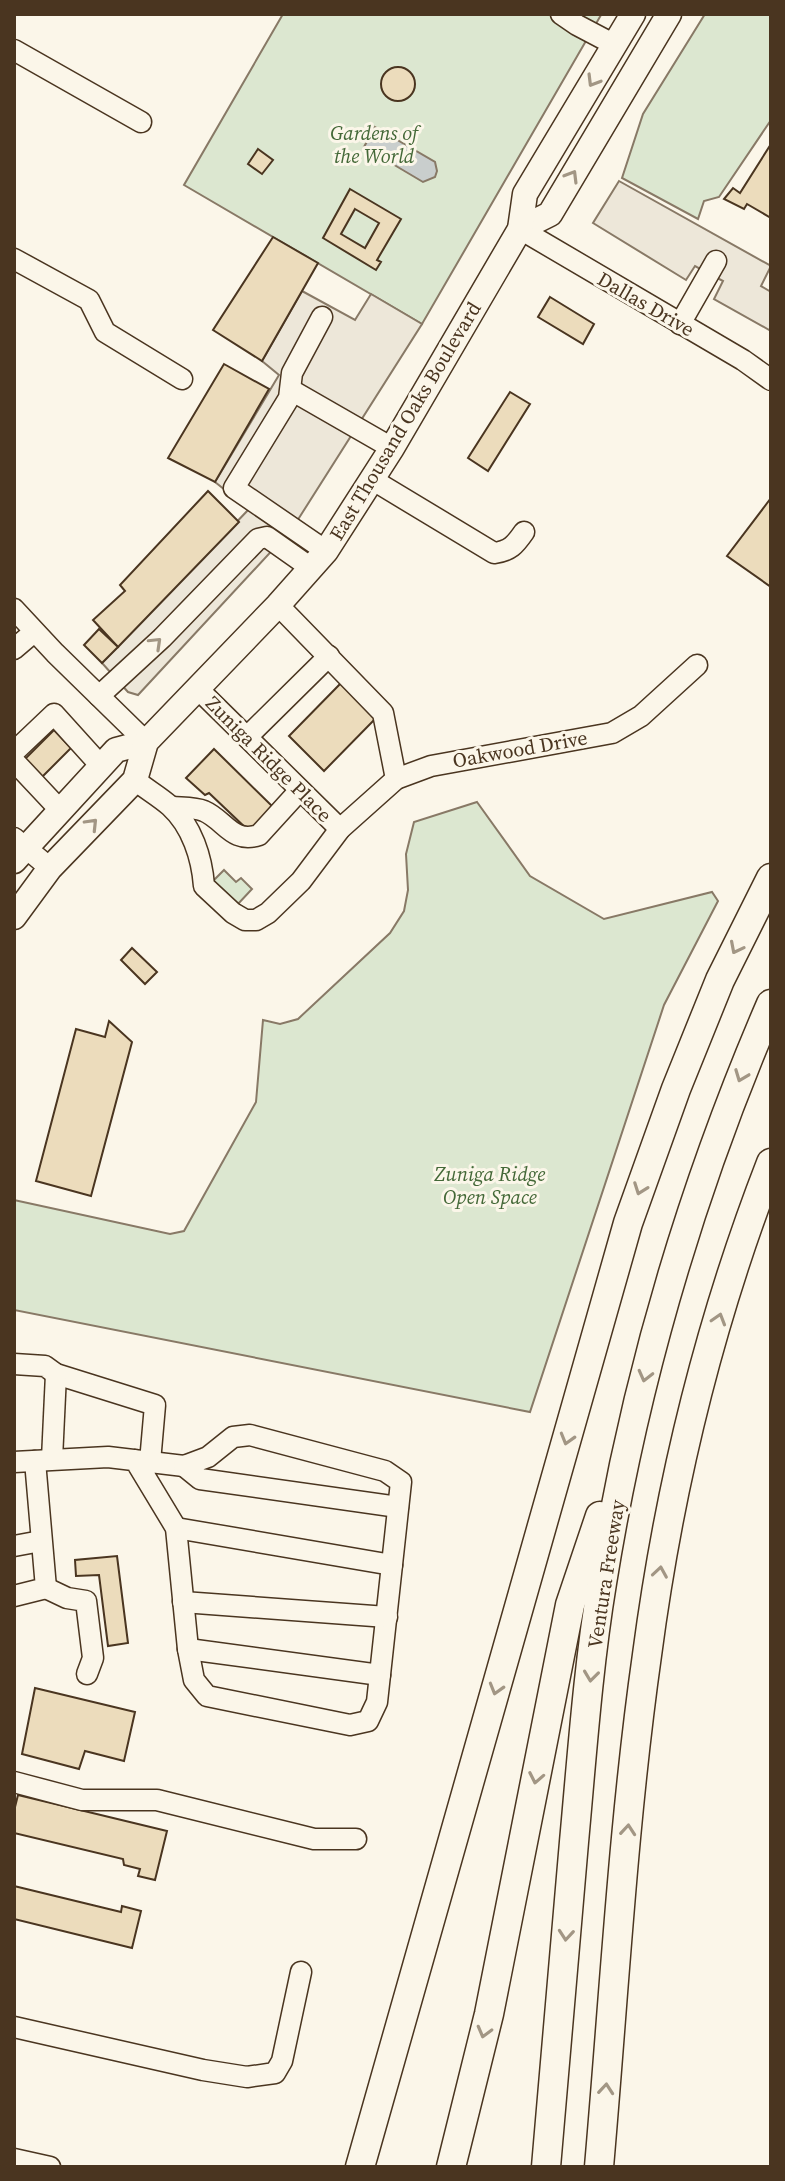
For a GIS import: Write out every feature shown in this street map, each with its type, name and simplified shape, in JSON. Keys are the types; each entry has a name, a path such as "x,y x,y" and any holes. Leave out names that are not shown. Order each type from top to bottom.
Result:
{"highway":[{"path":"360,2167 628,1223 676,1089 720,980 771,878"},
{"name":"Ventura Freeway","path":"546,2167 584,1735 602,1584 631,1433 654,1342 711,1156 745,1063 771,1004"},
{"path":"599,2167 630,1802 646,1655 665,1539 697,1393 748,1221 771,1163"},
{"path":"451,2167 489,2014 570,1605 631,1433"}],"main road":[{"name":"East Thousand Oaks Boulevard","path":"14,917 50,868 135,780 146,742 319,559 373,480 520,229 525,194 633,14"},
{"name":"East Thousand Oaks Boulevard","path":"520,229 550,214 669,14"},
{"name":"East Thousand Oaks Boulevard","path":"18,849 60,810 116,750 146,742"}],"street":[{"path":"561,14 615,45"},
{"path":"14,50 141,122"},
{"name":"Dallas Drive","path":"520,229 743,360 771,380"},
{"path":"14,259 89,300 105,332 182,379"},
{"path":"680,324 716,261"},
{"path":"319,559 234,488 289,398 292,373 322,317"},
{"path":"291,390 392,448"},
{"path":"373,480 494,553 515,545 524,532"},
{"path":"99,696 162,638 258,539 267,537 319,559"},
{"path":"278,605 383,713 396,779"},
{"path":"14,609 146,742"},
{"path":"14,649 34,632"},
{"path":"247,737 329,656"},
{"name":"Oakwood Drive","path":"172,807 196,845 204,886 233,913 245,920 256,920 268,913 301,881 340,829 396,779 431,766 612,733 641,716 697,665"},
{"name":"Zuniga Ridge Place","path":"198,689 340,829"},
{"path":"14,752 54,714 101,766"},
{"path":"14,761 60,810"},
{"path":"135,780 172,807 195,808 207,813 236,836 249,838 259,835 300,790"},
{"path":"18,849 50,868"},
{"path":"14,1364 45,1366 56,1374 155,1405 143,1461 176,1528 188,1649 194,1680 207,1696 350,1725 368,1721 377,1702 401,1482 385,1471 250,1435 233,1437 208,1457 184,1466 143,1461 108,1457 34,1461"},
{"path":"46,1588 34,1461 56,1374"},
{"path":"184,1466 200,1479 398,1507"},
{"path":"176,1528 392,1565"},
{"path":"14,1546 41,1541"},
{"path":"14,1596 46,1588 67,1598 86,1601 93,1658 87,1674"},
{"path":"183,1602 387,1617"},
{"path":"188,1649 380,1675"},
{"path":"14,1782 95,1802 157,1800 314,1839 356,1839"},
{"path":"14,2027 203,2070 247,2077 275,2073 282,2061 301,1972"},
{"path":"14,2159 50,2167"}],"green space":[{"name":"Gardens of the World","path":"283,14 601,15 422,324 184,185"},
{"path":"705,14 771,14 771,120 719,197 704,201 698,219 622,178 643,114"},
{"name":"Zuniga Ridge Open Space","path":"477,802 530,876 604,919 712,892 718,901 664,1005 530,1412 14,1310 14,1200 170,1234 184,1231 256,1102 263,1020 280,1024 298,1019 390,933 404,911 408,890 406,854 414,822"},
{"path":"224,870 236,882 241,878 252,889 237,905 212,882"}],"shaded area":[{"path":"375,127 435,162 435,177 423,182 364,147"},
{"path":"619,181 771,266 761,286 771,292 771,331 714,299 723,281 695,266 686,280 593,223"},
{"path":"302,291 355,320 371,294 422,324 292,529 138,695 128,692 102,663 249,509 215,482 279,375 262,361"}],"building":[{"path":"398,67 410,72 415,84 410,96 398,101 386,96 381,84 386,72"},
{"path":"771,144 771,218 747,204 744,209 724,199 733,188 740,193"},
{"path":"258,149 273,160 262,174 248,164"},
{"path":"350,189 401,219 377,260 381,262 376,270 323,238","holes":["355,209 379,223 365,248 341,234"]},
{"path":"273,237 318,263 262,361 213,330"},
{"path":"550,297 594,324 583,344 538,317"},
{"path":"224,364 269,389 215,482 168,458"},
{"path":"510,392 530,404 488,471 468,458"},
{"path":"208,491 239,522 118,647 93,620 125,591 120,585"},
{"path":"771,498 771,587 727,556"},
{"path":"99,629 118,647 102,663 84,645"},
{"path":"342,682 377,717 324,771 289,736"},
{"path":"54,730 71,748 41,778 24,760"},
{"path":"214,749 273,807 249,831 209,793 205,795 186,778"},
{"path":"132,948 157,972 145,984 121,960"},
{"path":"109,1021 132,1042 91,1196 36,1181 76,1029 105,1037"},
{"path":"117,1556 128,1643 108,1646 99,1575 76,1576 75,1560"},
{"path":"35,1688 135,1712 124,1761 85,1751 79,1769 22,1754"},
{"path":"18,1795 167,1831 155,1880 138,1876 140,1869 124,1865 123,1859 14,1833"},
{"path":"14,1886 121,1912 122,1906 141,1911 132,1948 14,1919"}]}
